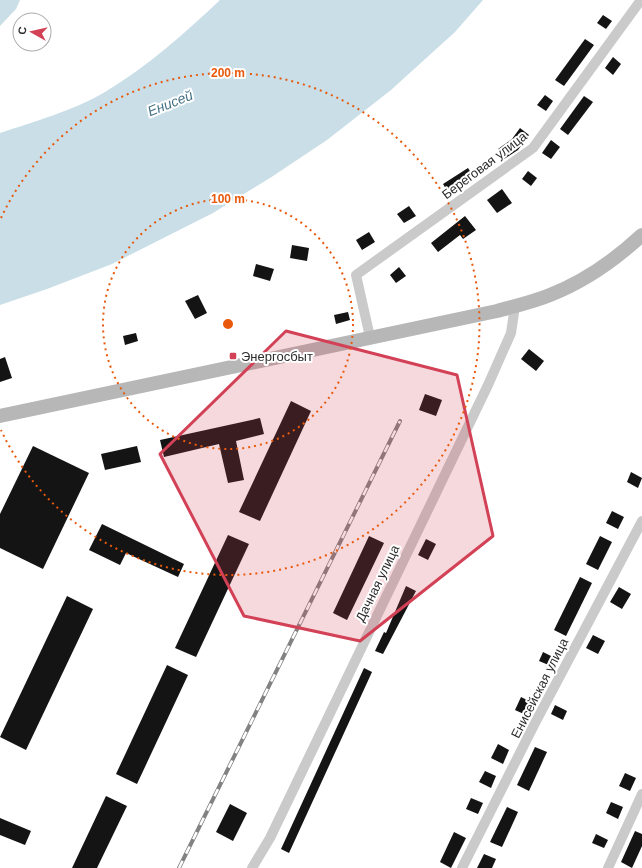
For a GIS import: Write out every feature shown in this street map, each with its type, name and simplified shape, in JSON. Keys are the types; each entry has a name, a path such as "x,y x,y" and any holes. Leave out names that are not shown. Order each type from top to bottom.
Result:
{"main road":[{"path":"0,416 370,337 464,319 515,306 550,295 582,278 614,259 642,235"}],"street":[{"name":"Береговая улица","path":"370,337 356,275 533,148 641,0"},
{"name":"Дачная улица","path":"252,868 270,838 488,386 511,333 515,306"},
{"name":"Енисейская улица","path":"462,868 534,724 642,521"},
{"path":"608,868 642,794"}],"highlighted area":[{"path":"286,331 457,375 493,536 360,641 244,616 160,454"}],"water":[{"path":"0,0 20,0 16,9 0,26"},
{"name":"Енисей","path":"220,0 483,0 455,32 391,90 327,140 270,178 213,213 112,264 0,305 0,133 67,110 105,92 165,49"}],"building":[{"path":"603,15 612,21 606,29 597,23"},
{"path":"585,39 594,45 564,86 555,80"},
{"path":"613,57 621,64 613,75 605,68"},
{"path":"545,95 553,101 546,111 537,105"},
{"path":"584,96 593,102 568,135 560,129"},
{"path":"520,128 529,135 518,150 504,159 498,149 512,139"},
{"path":"551,140 560,147 551,159 542,153"},
{"path":"468,168 474,178 449,194 443,184"},
{"path":"528,171 537,178 531,186 522,179"},
{"path":"502,189 512,203 497,213 487,200"},
{"path":"409,206 416,216 404,223 397,214"},
{"path":"465,216 476,230 463,239 460,235 438,252 431,243"},
{"path":"369,232 375,242 362,250 356,240"},
{"path":"292,245 309,248 307,261 290,258"},
{"path":"256,264 274,269 270,281 253,276"},
{"path":"399,267 406,276 396,283 390,275"},
{"path":"198,295 207,313 195,319 185,301"},
{"path":"348,312 350,320 336,324 334,315"},
{"path":"136,333 138,341 125,345 123,336"},
{"path":"529,349 544,361 536,371 521,359"},
{"path":"5,357 12,378 0,382 0,359"},
{"path":"425,394 442,400 436,416 419,410"},
{"path":"291,401 311,411 260,521 239,512"},
{"path":"260,418 264,434 236,441 244,480 228,483 219,444 164,457 160,440"},
{"path":"33,446 89,473 43,569 0,548 0,514"},
{"path":"137,446 141,462 105,470 101,454"},
{"path":"631,472 642,478 638,488 627,482"},
{"path":"612,511 624,517 618,529 606,523"},
{"path":"102,524 184,564 178,577 126,553 120,565 89,550"},
{"path":"228,535 249,544 196,657 175,648"},
{"path":"369,536 384,543 347,620 333,613"},
{"path":"600,536 612,542 598,570 586,564"},
{"path":"426,539 436,544 428,560 418,555"},
{"path":"580,577 592,583 566,636 554,630"},
{"path":"406,586 416,591 383,654 375,651 384,632 386,633"},
{"path":"619,587 631,594 622,609 610,602"},
{"path":"67,596 93,609 26,750 0,737"},
{"path":"593,635 605,641 598,654 586,648"},
{"path":"543,652 555,658 551,666 539,661"},
{"path":"167,665 188,675 137,784 116,774"},
{"path":"364,668 372,672 289,853 281,849"},
{"path":"521,697 533,703 526,715 515,710"},
{"path":"555,705 567,711 563,720 551,714"},
{"path":"498,744 509,750 503,764 491,758"},
{"path":"535,747 547,752 529,791 517,785"},
{"path":"485,771 496,776 491,788 479,782"},
{"path":"625,773 636,778 630,791 619,786"},
{"path":"106,796 127,806 97,868 72,868"},
{"path":"471,798 483,803 478,814 466,809"},
{"path":"611,802 623,807 618,819 606,813"},
{"path":"230,804 247,813 233,841 216,832"},
{"path":"507,807 518,812 502,847 490,842"},
{"path":"0,818 31,831 25,845 0,835"},
{"path":"635,831 642,834 642,846 632,868 621,862"},
{"path":"454,832 466,838 451,868 440,862"},
{"path":"596,834 608,840 604,848 592,843"},
{"path":"484,854 496,859 492,868 477,868"}],"railway":[{"path":"179,868 400,421"}],"place":[{"name":"Энергосбыт","path":"233,356"}]}
